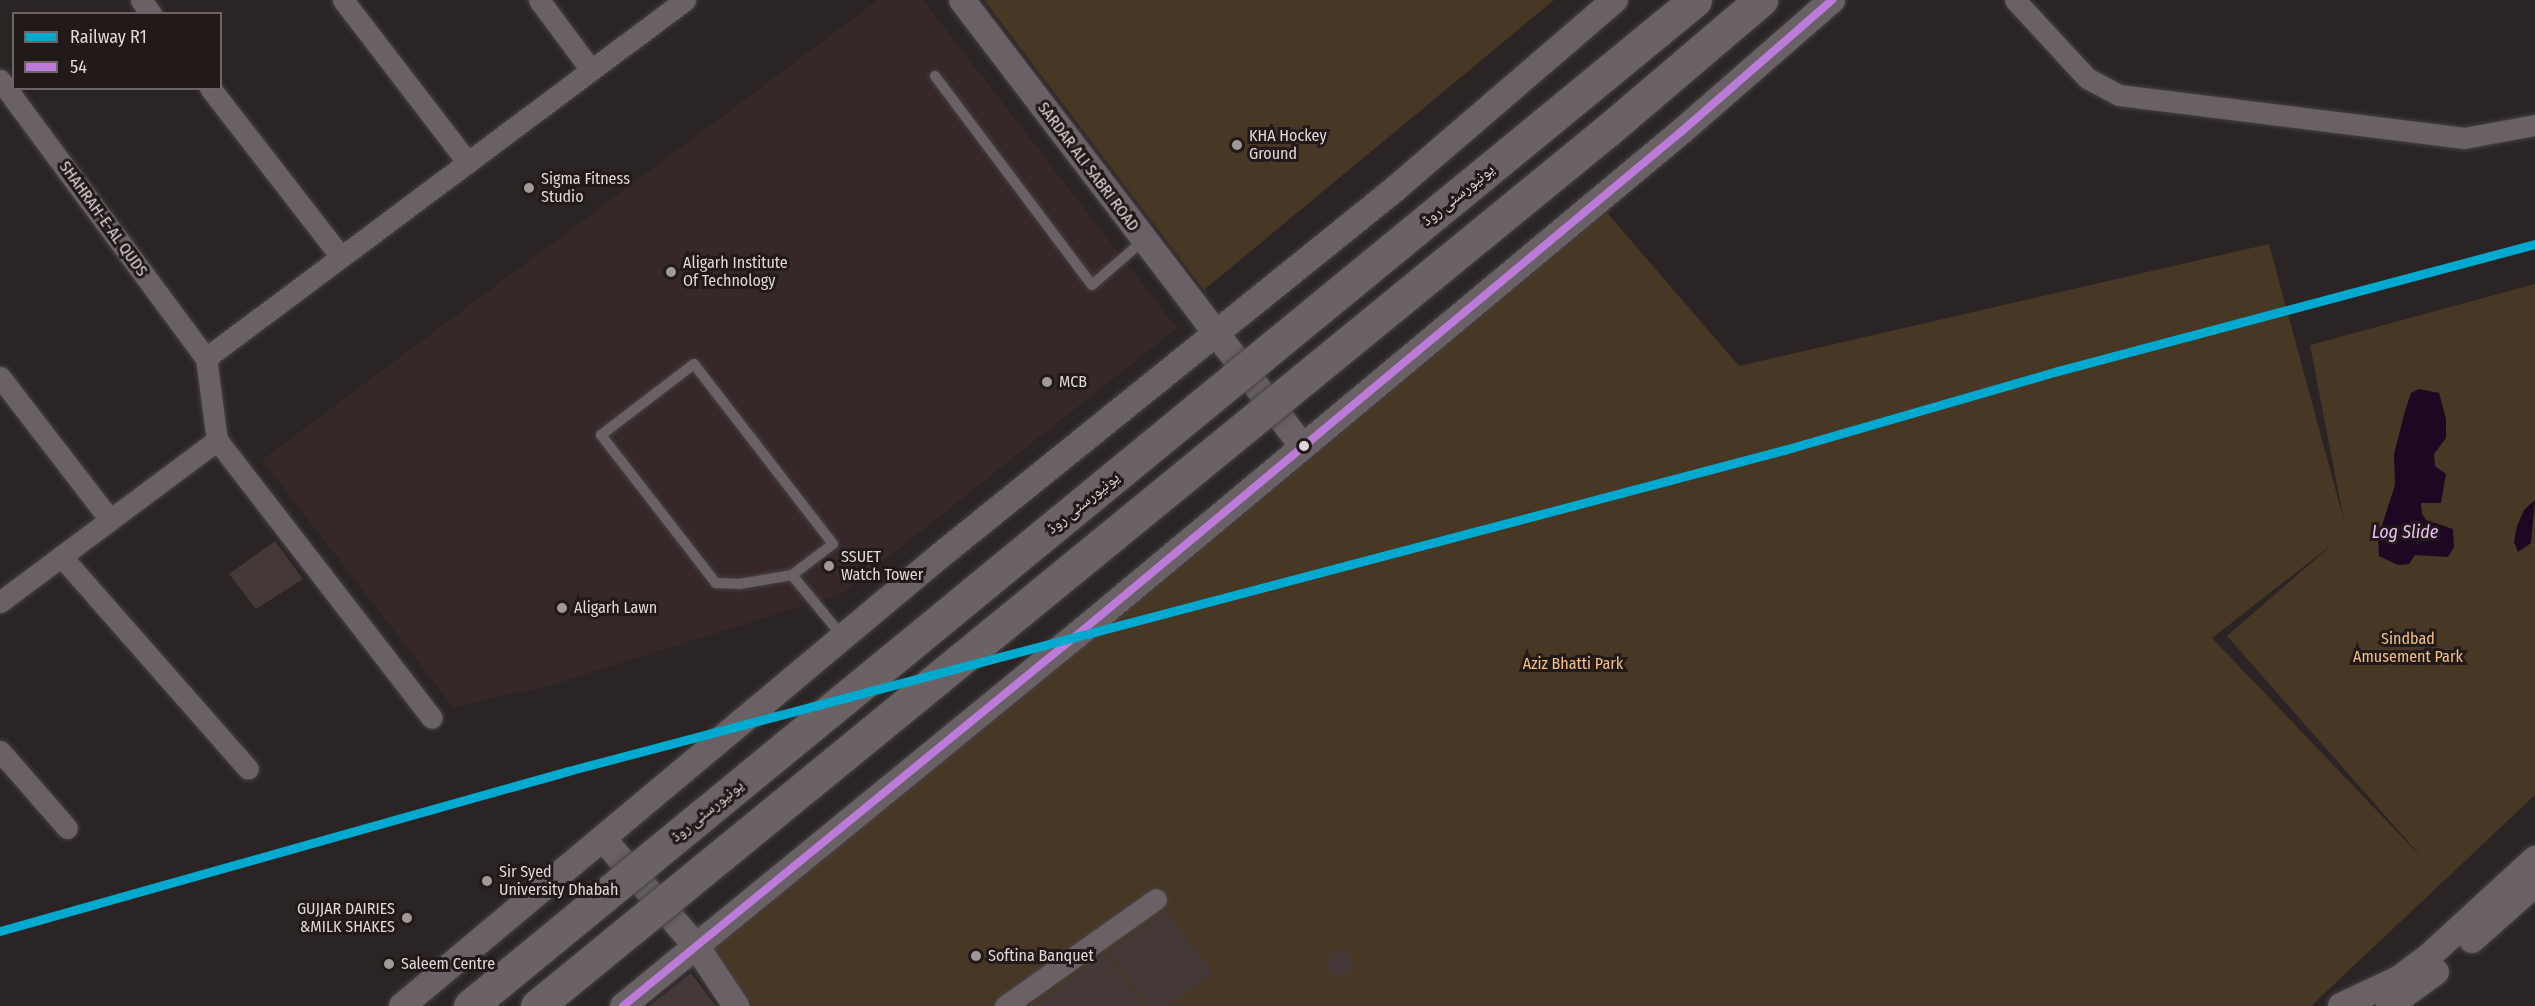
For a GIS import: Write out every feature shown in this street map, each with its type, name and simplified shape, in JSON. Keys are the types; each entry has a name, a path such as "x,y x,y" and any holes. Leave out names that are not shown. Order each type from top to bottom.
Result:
{"main road":[{"name":"یونیورسٹی روڈ","path":"470,1006 1695,0"},
{"path":"537,1006 1608,130 1761,0"}],"street":[{"path":"141,0 150,12"},
{"path":"343,0 468,163"},
{"path":"539,0 591,70"},
{"path":"432,718 217,440 206,358 685,0"},
{"name":"SARDAR ALI SABRI ROAD","path":"962,0 1215,335 1303,447"},
{"path":"402,1006 604,840 843,637 1395,189 1615,0"},
{"path":"623,1006 1303,447 1832,0"},
{"path":"2015,0 2087,78 2119,95 2464,138 2535,124"},
{"name":"SHAHRAH-E-AL QUDS","path":"0,80 206,358"},
{"path":"212,90 341,257"},
{"path":"0,377 110,520"},
{"path":"0,602 217,440"},
{"path":"61,556 248,769"},
{"path":"0,752 67,828"},
{"path":"604,840 697,947 736,1006"},
{"path":"2393,999 2427,958 2535,859"},
{"path":"2341,1006 2393,999 2535,885"},
{"path":"1005,1006 1156,899"}],"lane":[{"path":"935,76 1092,285 1144,240"},
{"path":"694,364 833,544 792,574 739,584 716,583 601,435 694,364"},
{"path":"792,574 843,637"}],"shaded area":[{"path":"878,0 923,0 1177,328 843,593 548,686 453,707 262,460"}],"green space":[{"name":"KHA Hockey Ground","path":"984,0 1554,0 1204,290"},
{"name":"Aziz Bhatti Park","path":"1597,201 1739,366 2269,244 2344,521 2310,345 2535,284 2535,795 2311,1006 736,1006 695,950","holes":["2334,543 2227,636 2426,862 2212,638"]}],"water":[{"name":"Log Slide","path":"2419,389 2439,393 2446,419 2446,438 2434,454 2435,466 2446,474 2441,503 2421,503 2422,514 2426,520 2453,529 2454,547 2448,557 2415,555 2409,564 2398,565 2379,556 2378,538 2395,485 2394,454 2405,411 2411,393"},
{"path":"2535,500 2531,543 2518,552 2514,542 2517,526 2524,510"}],"building":[{"path":"275,541 303,579 256,609 229,574"},
{"path":"1166,910 1213,974 1168,1006 1147,1006 1108,952"},
{"path":"1340,950 1349,954 1353,963 1349,972 1340,976 1331,972 1327,963 1331,954"},
{"path":"1104,953 1144,1006 1034,1006"},
{"path":"691,973 716,1006 649,1006"}],"rail line":[{"name":"R1","path":"0,931 568,771 1784,450 2058,371 2535,244"}],"transit line":[{"name":"54","path":"623,1006 1077,635 1682,131 1832,0"}],"place":[{"name":"KHA Hockey Ground","path":"1237,145"},
{"name":"Sigma Fitness Studio","path":"529,188"},
{"name":"Aligarh Institute Of Technology","path":"671,272"},
{"name":"MCB","path":"1047,382"},
{"name":"SSUET Watch Tower","path":"829,566"},
{"name":"Aligarh Lawn","path":"562,608"},
{"name":"Sir Syed University Dhabah","path":"487,881"},
{"name":"GUJJAR DAIRIES &MILK SHAKES","path":"407,918"},
{"name":"Softina Banquet","path":"976,956"},
{"name":"Saleem Centre","path":"389,964"}],"park label":[{"name":"Sindbad Amusement Park","path":"2408,648"}]}
